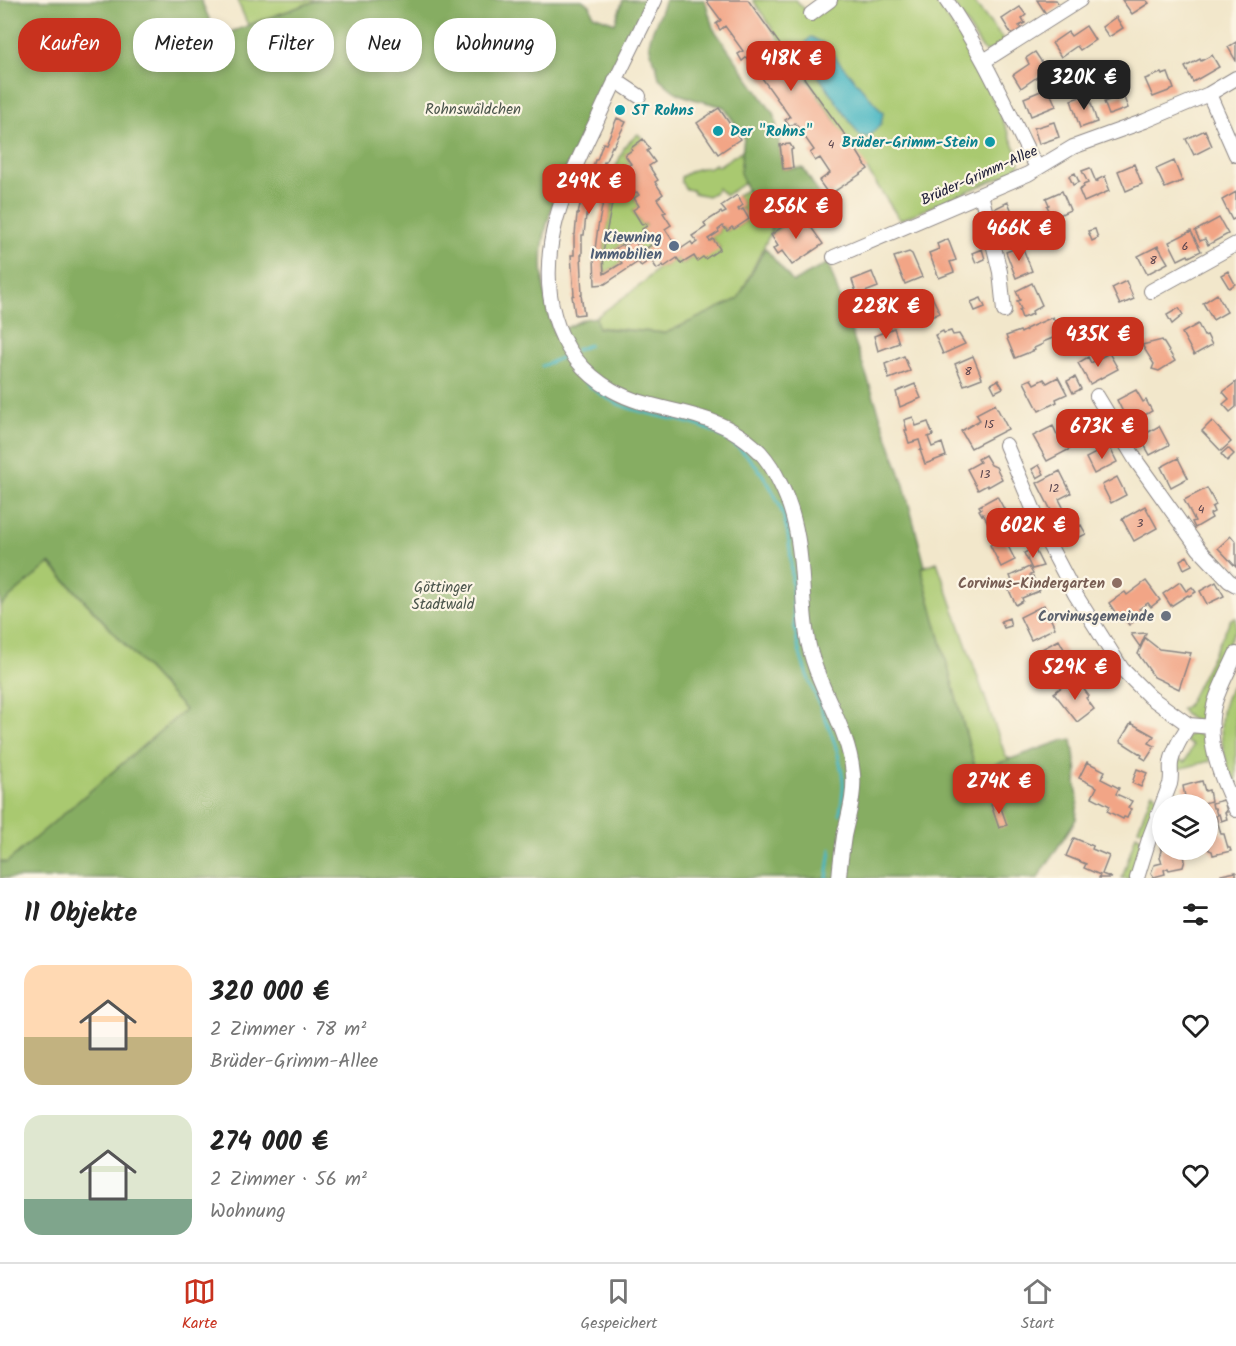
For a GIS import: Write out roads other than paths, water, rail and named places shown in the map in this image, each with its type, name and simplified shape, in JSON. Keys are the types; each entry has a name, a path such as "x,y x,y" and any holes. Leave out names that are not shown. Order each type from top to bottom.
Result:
{"street":[{"path":"655,0 572,172 556,219 549,269 555,316 569,351 597,380 622,395 648,405 702,418 733,431 760,452 773,469 788,497 799,541 805,626 809,647 816,672 845,735 850,753 853,777 852,801 839,878"},
{"path":"811,14 830,0"},
{"path":"946,0 984,62 1038,168"},
{"path":"984,62 1080,0"},
{"name":"Brüder-Grimm-Allee","path":"834,256 1028,174 1073,147 1145,121 1209,94 1236,78"},
{"path":"615,80 639,96"},
{"path":"1209,94 1236,155"},
{"path":"981,194 1000,272 1004,311"},
{"path":"1151,291 1236,244"},
{"path":"1097,396 1137,462 1198,549 1229,581 1236,585"},
{"path":"1006,444 1046,539 1075,594 1122,669 1150,697 1189,725 1212,727"},
{"path":"1236,654 1215,702 1212,727 1216,762 1236,810"},
{"path":"1137,878 1170,784 1172,758 1189,725"}],"water":[{"path":"811,37 823,43 883,113 881,124 868,137 860,136 806,58 806,42"}],"waterway":[{"path":"576,350 589,345"},
{"path":"542,366 567,355"},
{"path":"579,377 596,391 630,409 689,423 718,434 748,457 769,484 783,515 790,546 797,641 808,677 836,746 840,764 843,786 840,814"},
{"path":"827,878 831,849"}],"place":[{"name":"ST Rohns","path":"620,110"},
{"name":"Der \"Rohns\"","path":"718,131"},
{"name":"Brüder-Grimm-Stein","path":"990,142"},
{"name":"Kiewning Immobilien","path":"674,246"},
{"name":"Corvinus-Kindergarten","path":"1117,583"},
{"name":"Corvinusgemeinde","path":"1166,616"}],"park label":[{"name":"Rohnswäldchen","path":"473,109"},
{"name":"Göttinger Stadtwald","path":"443,596"}]}
